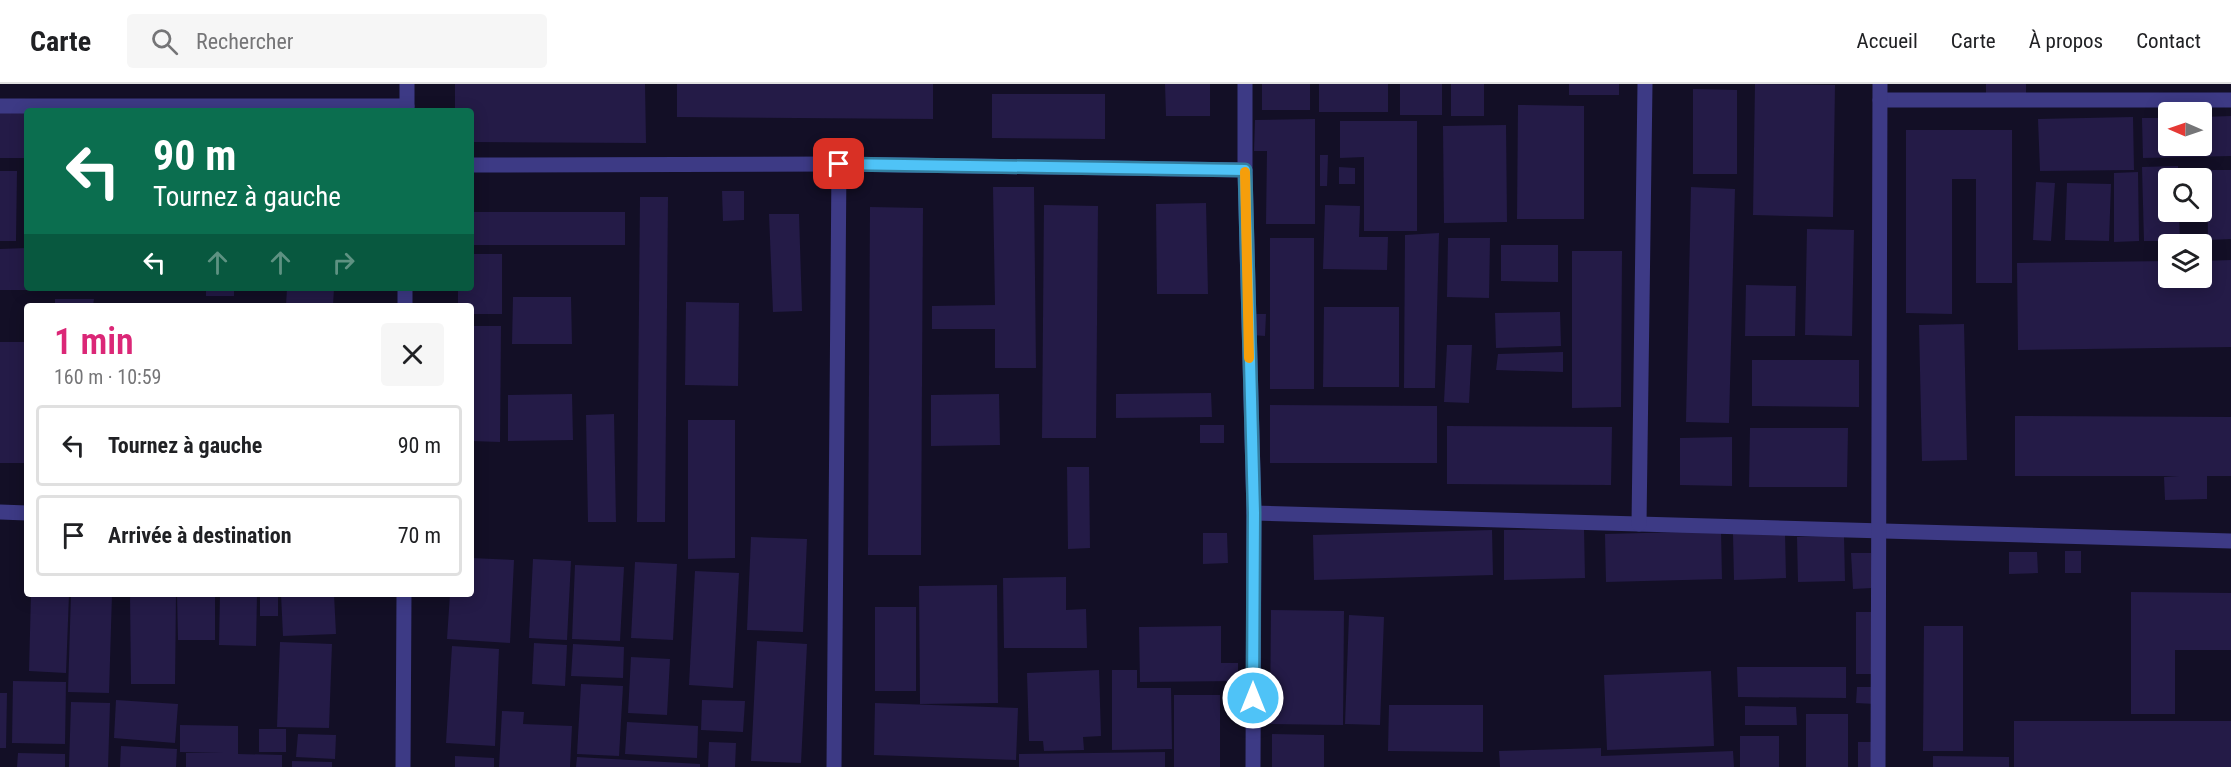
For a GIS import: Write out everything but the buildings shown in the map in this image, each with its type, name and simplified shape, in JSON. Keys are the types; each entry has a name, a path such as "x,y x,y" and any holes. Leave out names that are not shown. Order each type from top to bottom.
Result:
{"street":[{"path":"0,106 407,108 407,84"},
{"path":"1245,84 1245,170 1254,513 1253,767"},
{"path":"1639,524 1645,84"},
{"path":"1878,767 1880,92 2231,100"},
{"path":"474,165 839,164 1245,170"},
{"path":"834,767 839,164"},
{"path":"0,512 24,513"},
{"path":"1254,513 2231,541"},
{"path":"403,767 404,597"}],"slow traffic":[{"path":"1245,172 1249,358"}],"route":[{"path":"839,164 1245,170 1254,513 1253,698"}]}
